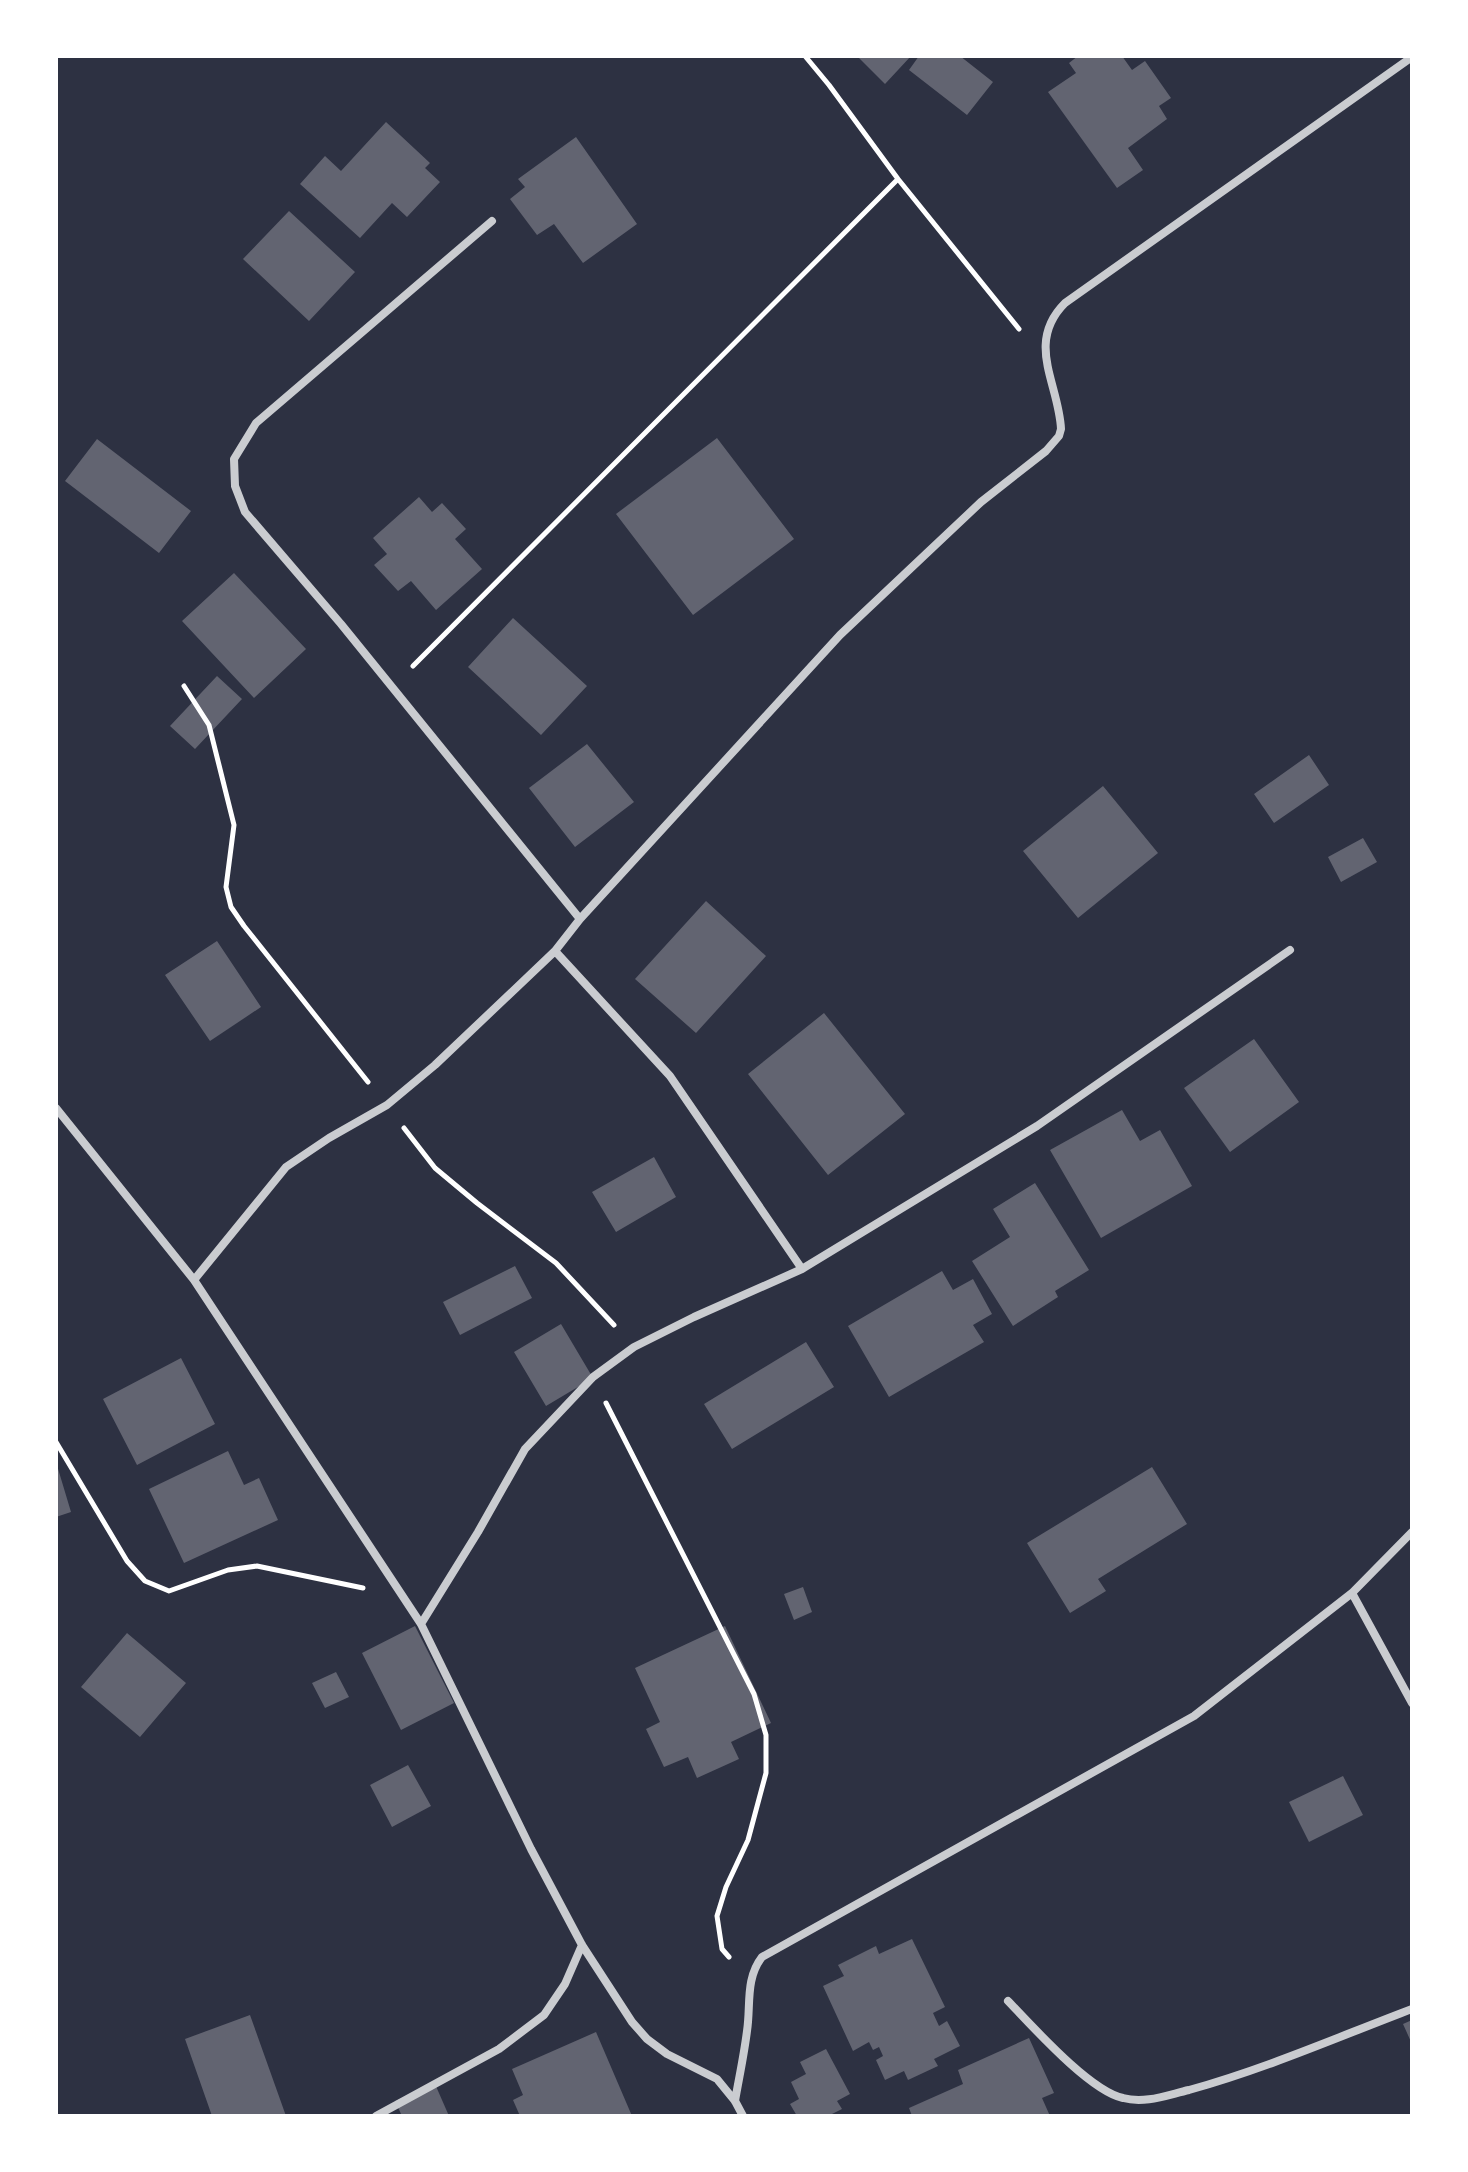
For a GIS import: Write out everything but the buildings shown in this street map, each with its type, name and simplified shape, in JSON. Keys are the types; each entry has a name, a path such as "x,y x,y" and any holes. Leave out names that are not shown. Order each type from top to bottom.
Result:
{"street":[{"path":"194,1280 286,1167 387,1105 435,1065 555,951 580,919 840,635 981,502 1046,451 1061,429 1046,361 1046,339 1055,313 1412,57"},
{"path":"492,221 256,423 234,459 235,486 245,512 580,919"},
{"path":"421,1624 525,1449 593,1377 634,1347 802,1269 1037,1126 1290,950"},
{"path":"555,951 670,1076 802,1269"},
{"path":"56,1108 194,1280 421,1624 531,1849 582,1945 632,2022 647,2039 667,2054 717,2079 743,2116"},
{"path":"735,2101 748,2029 750,1982 755,1966 762,1957 1194,1716 1352,1593 1412,1532"},
{"path":"1352,1593 1412,1703"},
{"path":"376,2116 499,2049 544,2015 565,1984 582,1945"},
{"path":"1008,2001 1046,2041 1101,2089 1123,2099 1150,2100 1235,2077 1412,2009"}],"path":[{"path":"805,56 898,179 1046,361"},
{"path":"392,687 898,179"},
{"path":"184,686 209,725 234,825 226,887 231,907 435,1168 556,1263 634,1347"},
{"path":"593,1377 754,1694 766,1735 766,1773 752,1826 717,1916 722,1949 750,1982"},
{"path":"56,1442 127,1561 145,1581 169,1591 228,1570 257,1566 402,1596"}]}
